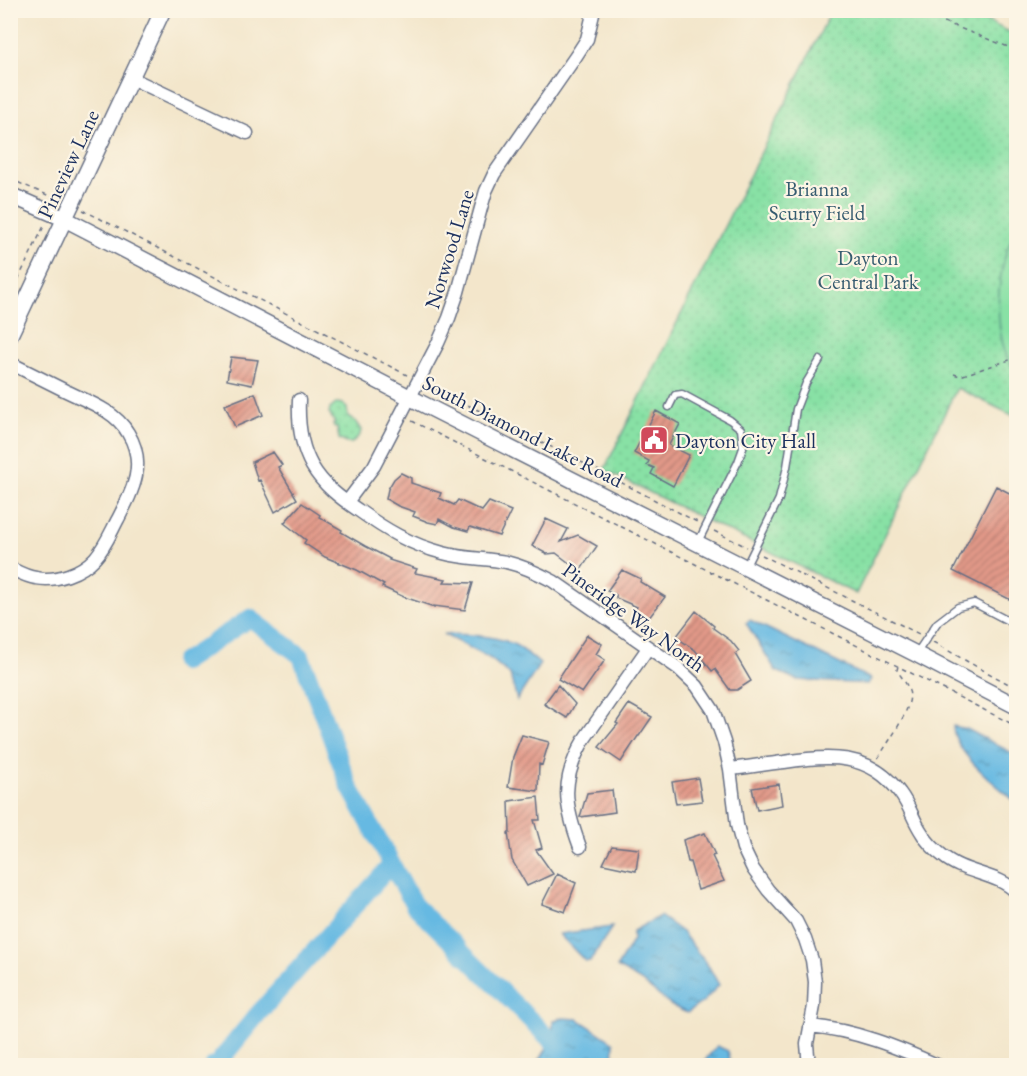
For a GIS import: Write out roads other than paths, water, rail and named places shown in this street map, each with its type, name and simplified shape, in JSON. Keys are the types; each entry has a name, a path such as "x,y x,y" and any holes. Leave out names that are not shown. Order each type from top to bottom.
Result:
{"street":[{"name":"Pineview Lane","path":"10,335 163,10"},
{"name":"Norwood Lane","path":"347,502 374,466 438,343 458,292 486,191 504,159 576,56 586,39 594,10"},
{"path":"131,78 247,133"},
{"name":"South Diamond Lake Road","path":"10,195 65,219 409,397 1017,706"},
{"path":"10,363 102,408 128,432 135,447 138,463 136,479 130,494 104,546 82,569 68,576 36,579 10,568"},
{"name":"Pineridge Way North","path":"299,400 298,422 311,465 322,481 347,502 385,529 422,547 445,554 506,562 535,571 568,591 678,668 697,686 713,710 724,742 737,825 743,848 768,890 796,921 812,960 815,982 814,1006 807,1044 809,1065"},
{"path":"580,847 568,808 567,792 570,770 585,738 648,648"},
{"path":"730,769 822,757 839,757 872,768 897,789 908,804 921,832 945,858 960,867 1004,883 1017,892"},
{"path":"810,1026 875,1039 939,1065"}],"lane":[{"path":"746,567 779,499 800,397 820,360"},
{"path":"669,407 675,395 682,394 730,420 741,429 743,448 698,543"},
{"path":"911,651 927,638 937,623 958,607 974,603 1017,625"}],"water":[{"path":"750,620 871,679 868,684 797,680 776,671 746,623"},
{"path":"443,634 501,639 517,646 540,664 517,700 510,675 491,659"},
{"path":"953,726 967,729 1016,755 1016,802 977,768 960,747"},
{"path":"660,916 682,932 709,967 719,985 704,1001 687,1013 672,1006 641,981 617,967 633,940 633,931"},
{"path":"612,927 590,961 585,961 559,934"},
{"path":"560,1018 578,1019 614,1043 613,1065 531,1065 539,1061 552,1041 553,1021"},
{"path":"717,1046 728,1051 731,1065 701,1065"}],"waterway":[{"path":"183,662 250,618 301,656 349,786 414,905 568,1057"},
{"path":"213,1066 392,864"}],"place":[{"name":"Dayton City Hall","path":"654,440"}],"park label":[{"name":"Brianna Scurry Field","path":"817,200"},
{"name":"Dayton Central Park","path":"868,269"}]}
